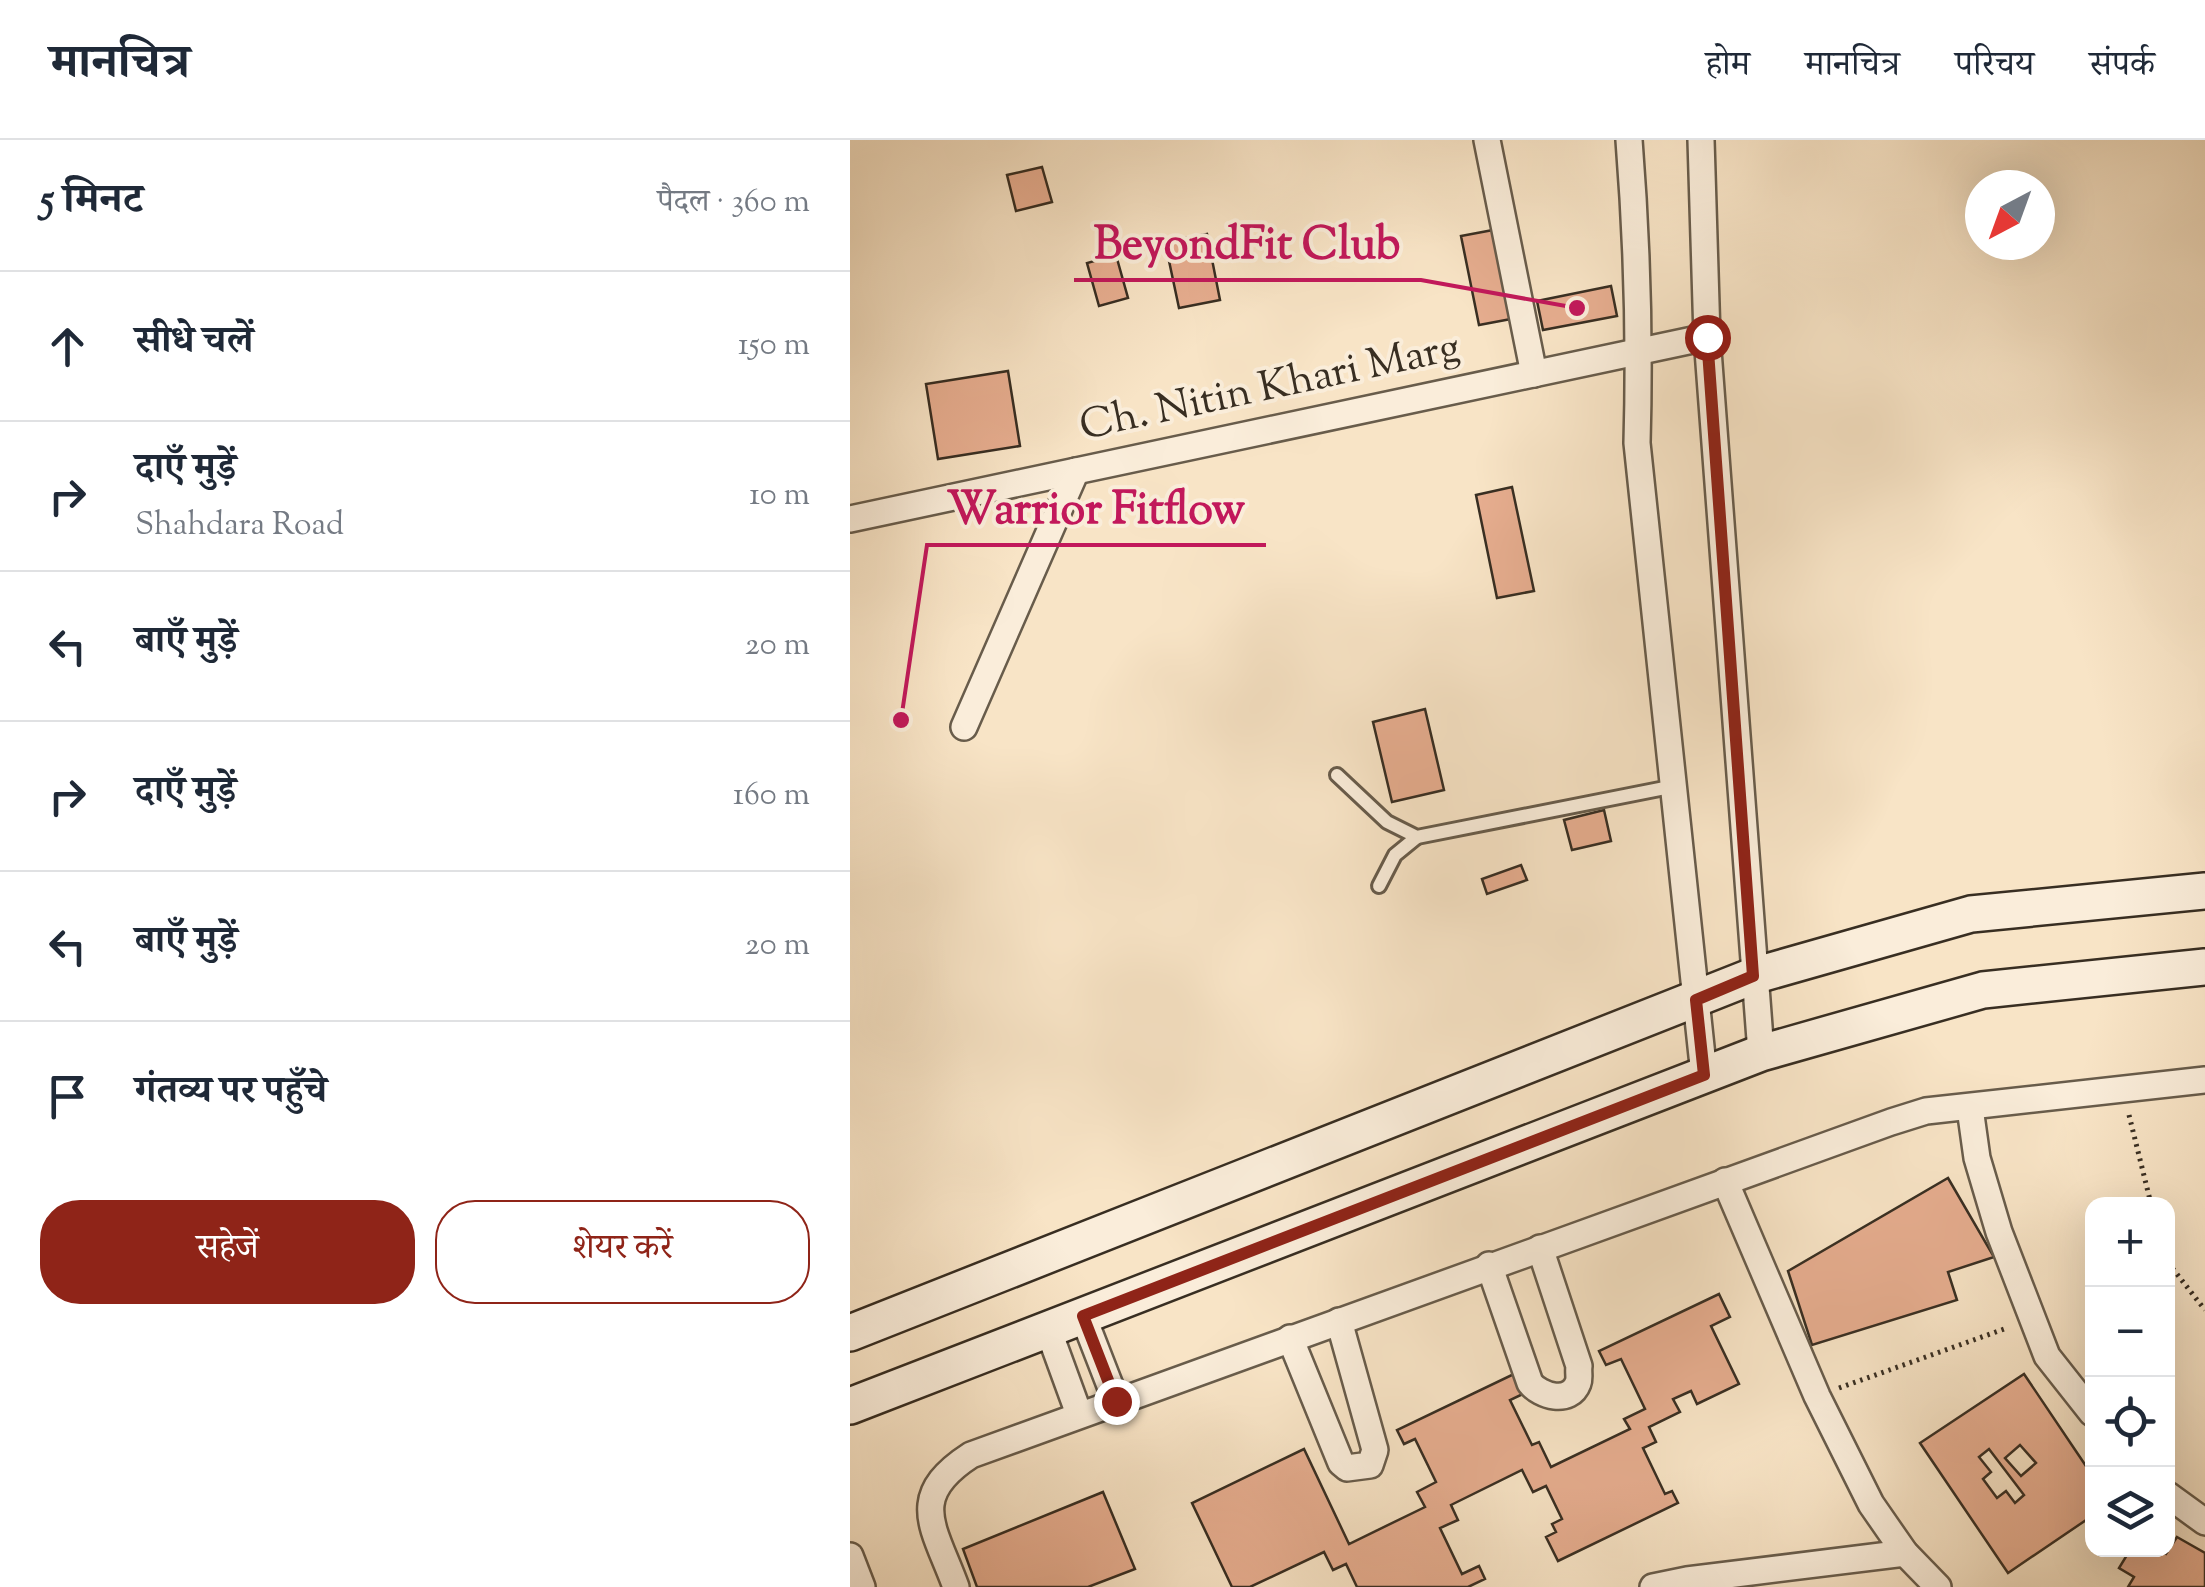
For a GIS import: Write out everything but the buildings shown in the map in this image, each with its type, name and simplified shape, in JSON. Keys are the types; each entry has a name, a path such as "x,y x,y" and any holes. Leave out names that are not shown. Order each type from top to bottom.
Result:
{"street":[{"path":"1488,140 1534,374"},
{"path":"1629,140 1638,253 1637,442 1704,1075"},
{"path":"1701,140 1707,337 1761,1053"},
{"name":"Ch. Nitin Khari Marg","path":"850,518 1707,337"},
{"path":"964,727 1076,470"},
{"path":"850,1333 1753,976 1972,914 2205,892"},
{"path":"850,1406 1761,1053 1982,990 2205,966"},
{"path":"956,1587 929,1515 932,1492 947,1470 971,1455 1926,1111 2205,1080"},
{"path":"1970,1108 1977,1158 2047,1356 2085,1404"},
{"path":"1725,1181 1817,1396 1872,1504 1905,1553 1938,1587"},
{"path":"1490,1265 1530,1382 1538,1393 1549,1397 1571,1392 1578,1383 1578,1366 1540,1248"},
{"path":"1083,1316 1116,1401"},
{"path":"1290,1338 1341,1462 1347,1468 1370,1465 1376,1450 1339,1321"},
{"path":"1048,1329 1079,1414"},
{"path":"2175,1500 2205,1522"},
{"path":"1654,1587 1905,1553"},
{"path":"850,1556 862,1587"}],"lane":[{"path":"1337,775 1387,822 1417,837"},
{"path":"1379,886 1395,855 1417,837 1674,786"}],"path":[{"path":"2123,1090 2149,1197"},
{"path":"2175,1273 2205,1310"},
{"path":"1817,1396 2034,1318"}],"place":[{"name":"BeyondFit Club","path":"1577,308"},
{"name":"Warrior Fitflow","path":"901,720"}],"route":[{"path":"1116,1401 1083,1316 1704,1075 1696,1000 1753,976 1707,337"}]}
